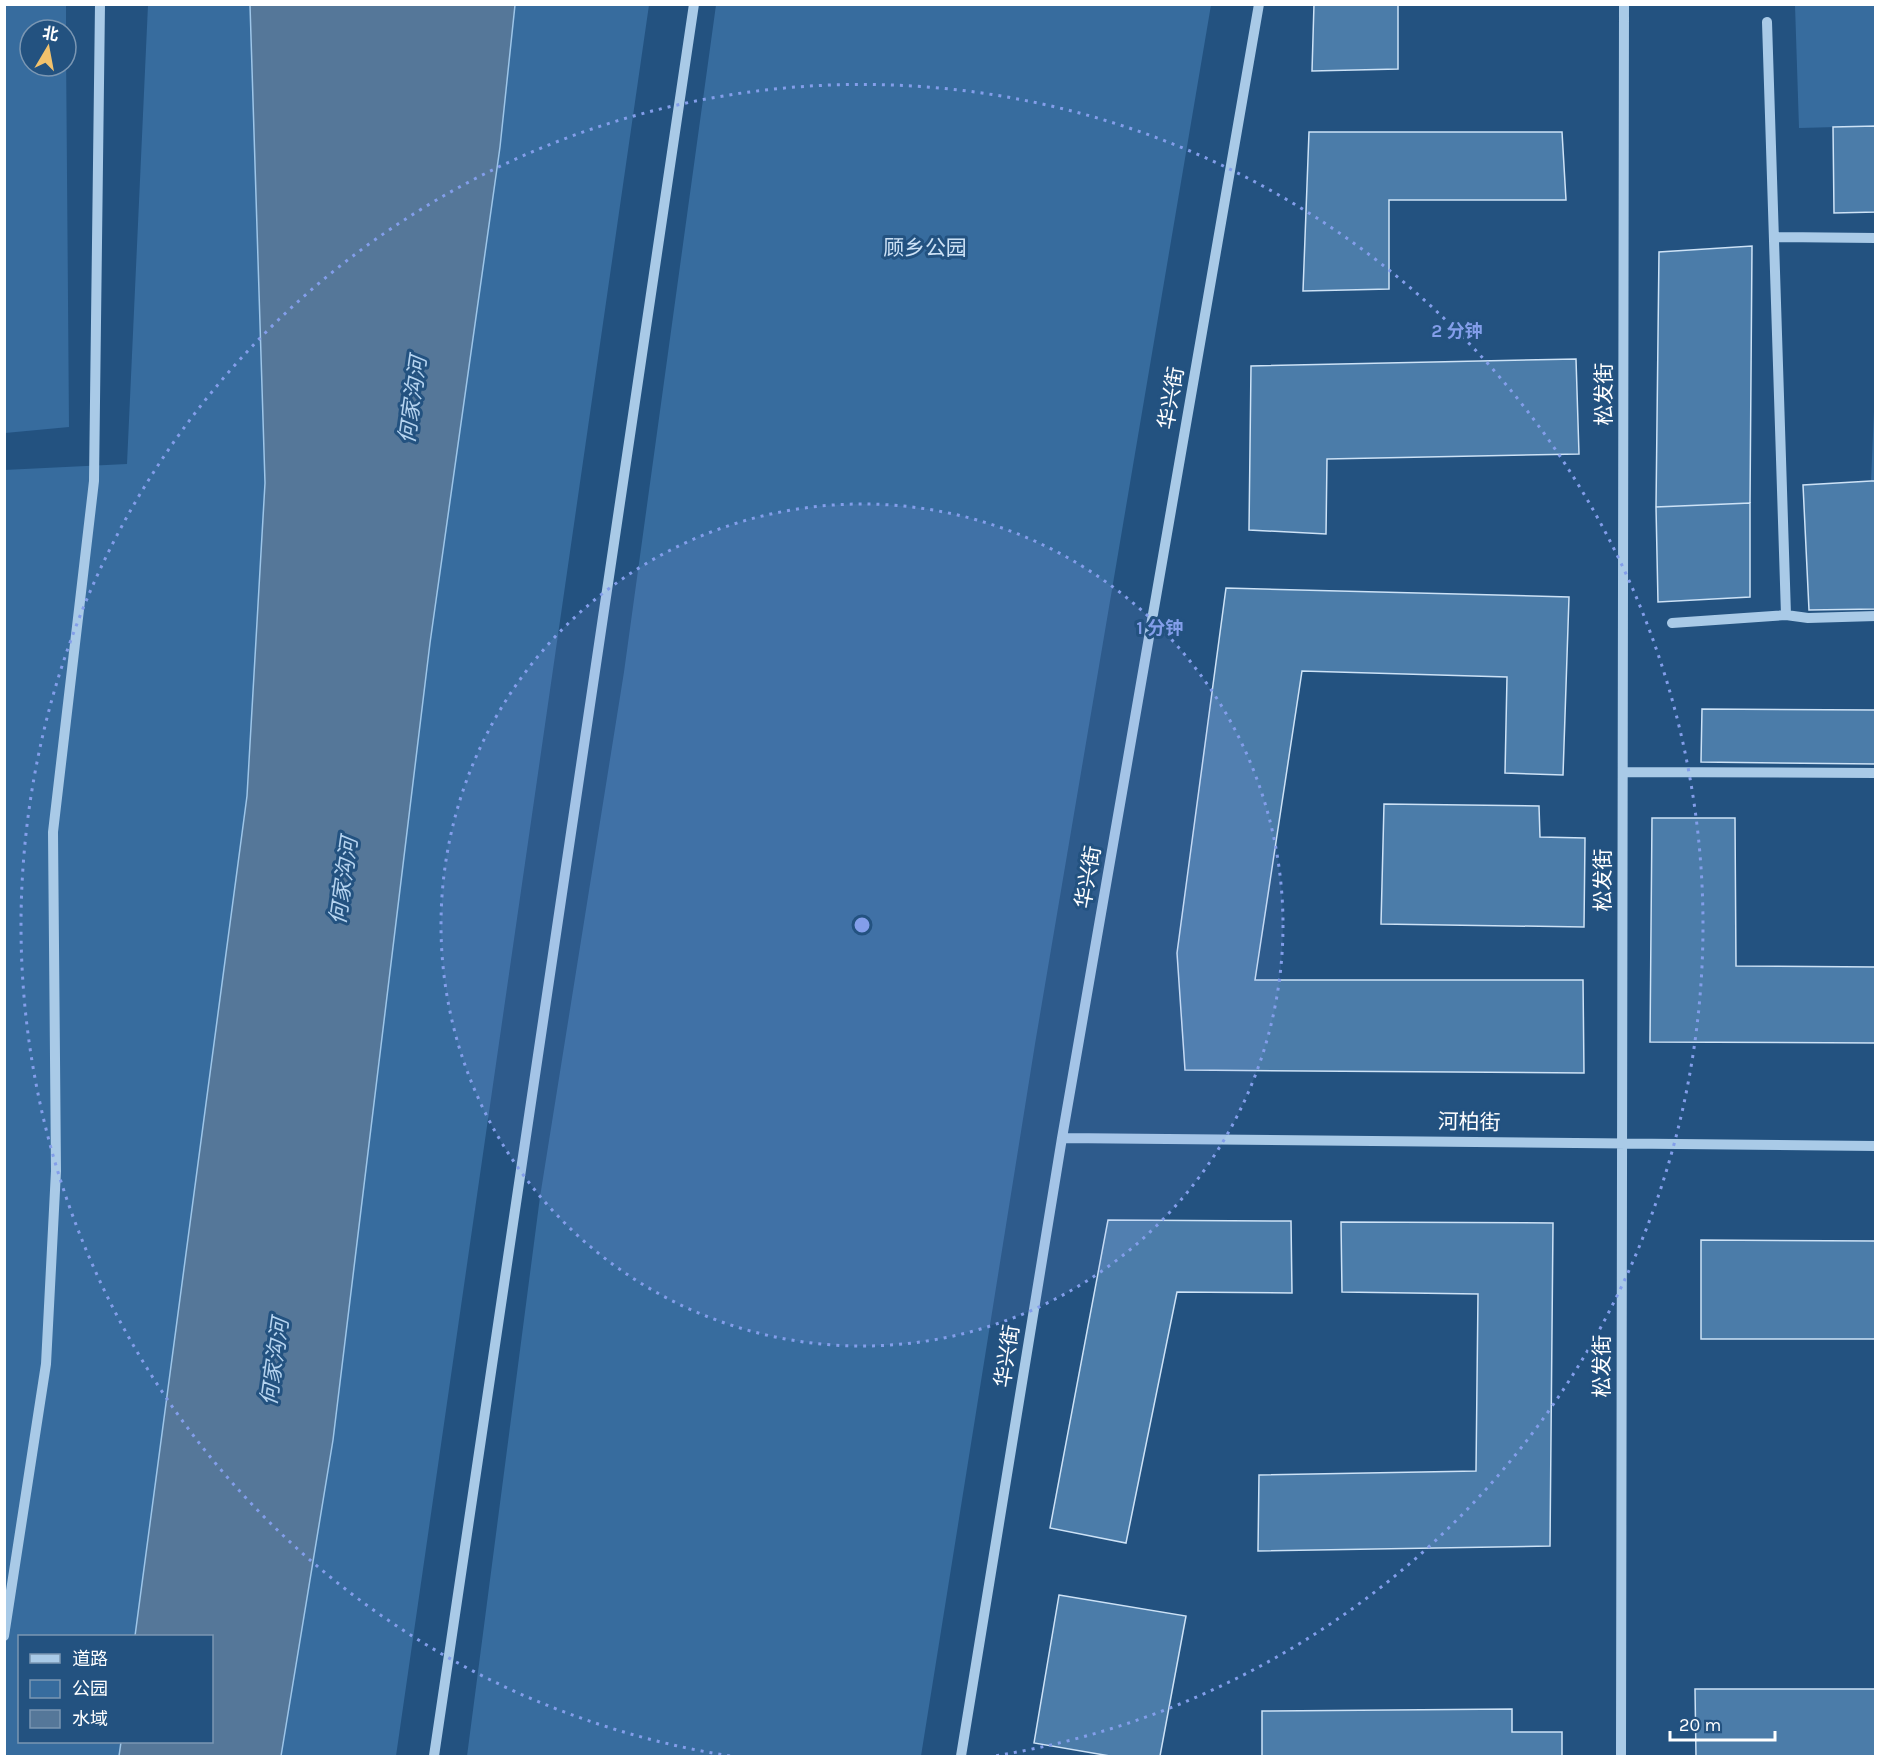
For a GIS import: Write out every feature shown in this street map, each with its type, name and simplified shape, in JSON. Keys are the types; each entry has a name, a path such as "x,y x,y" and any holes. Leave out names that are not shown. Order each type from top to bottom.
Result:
{"street":[{"path":"4,1636 46,1364 56,1171 53,832 94,482 100,4"},
{"path":"434,1756 694,4"},
{"name":"华兴街","path":"961,1756 1062,1137 1259,4"},
{"name":"松发街","path":"1621,1756 1624,4"},
{"path":"1767,22 1786,615"},
{"path":"1774,237 1875,238"},
{"path":"1672,623 1786,615 1808,618 1875,616"},
{"path":"1623,772 1875,773"},
{"name":"河柏街","path":"1062,1137 1875,1146"}],"green space":[{"path":"5,4 66,5 66,18 18,18 18,78 66,78 69,427 5,433"},
{"path":"148,5 649,5 396,1756 5,1756 4,470 127,464"},
{"name":"顾乡公园","path":"716,5 1211,5 1035,1044 921,1756 467,1756 540,1197 624,672"},
{"path":"1795,5 1875,5 1875,126 1799,128"},
{"path":"1875,388 1876,481 1871,481"}],"water":[{"name":"何家沟河","path":"250,5 515,5 500,147 430,643 333,1440 281,1756 119,1756 121,1743 213,1743 213,1635 135,1635 247,796 265,483"}],"building":[{"path":"1314,4 1398,4 1398,69 1312,71"},
{"path":"1876,126 1876,212 1834,213 1833,127"},
{"path":"1309,132 1562,132 1566,200 1389,200 1389,289 1303,291"},
{"path":"1752,246 1750,503 1656,507 1659,252"},
{"path":"1576,359 1579,454 1327,459 1326,534 1249,530 1251,366"},
{"path":"1876,481 1876,609 1809,610 1803,485"},
{"path":"1750,503 1750,597 1658,602 1656,507"},
{"path":"1226,588 1569,597 1563,775 1505,773 1507,677 1302,671 1255,980 1583,980 1584,1073 1185,1070 1177,953"},
{"path":"1702,709 1876,710 1876,764 1701,762"},
{"path":"1384,804 1539,806 1540,837 1585,838 1584,927 1381,924"},
{"path":"1652,818 1735,818 1736,966 1876,967 1876,1043 1650,1042"},
{"path":"1108,1220 1291,1221 1292,1293 1177,1292 1126,1543 1050,1528"},
{"path":"1341,1222 1553,1223 1550,1546 1258,1551 1259,1475 1476,1471 1478,1294 1342,1292"},
{"path":"1701,1240 1876,1241 1876,1339 1701,1339"},
{"path":"1059,1595 1186,1616 1160,1756 1110,1756 1034,1743"},
{"path":"1695,1689 1876,1689 1876,1756 1696,1756"},
{"path":"1512,1709 1512,1732 1562,1732 1562,1756 1262,1756 1262,1711"}]}
